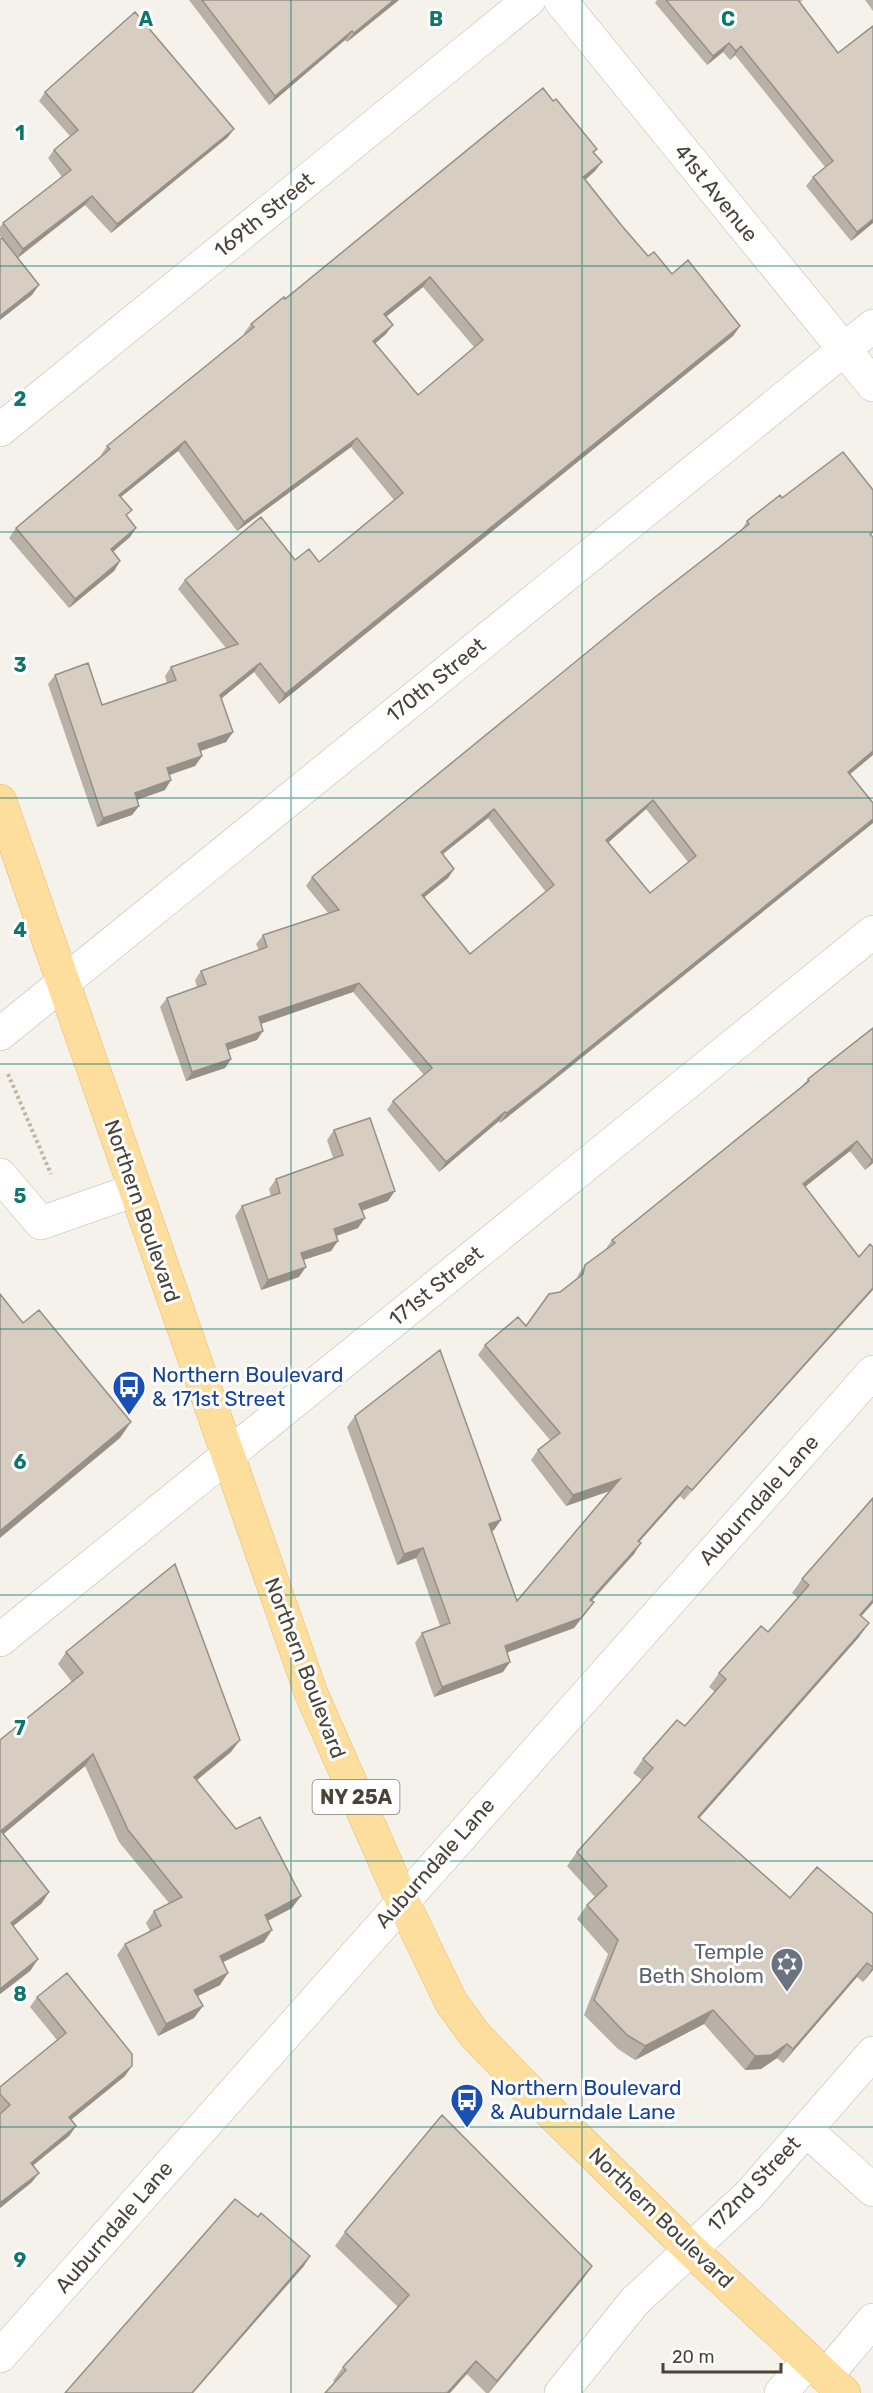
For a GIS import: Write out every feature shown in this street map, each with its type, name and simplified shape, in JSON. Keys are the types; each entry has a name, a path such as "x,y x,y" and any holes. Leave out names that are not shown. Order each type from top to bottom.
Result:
{"main road":[{"name":"Northern Boulevard","path":"0,801 311,1693 402,1900 451,2002 475,2035 690,2249 826,2376"}],"street":[{"name":"169th Street","path":"0,430 529,0"},
{"name":"41st Avenue","path":"560,0 873,385"},
{"name":"170th Street","path":"0,1034 873,326"},
{"name":"171st Street","path":"0,1640 873,932"},
{"path":"0,1175 41,1223 135,1190"},
{"name":"Auburndale Lane","path":"0,2356 402,1900 873,1372"},
{"name":"172nd Street","path":"561,2393 634,2302 750,2194 873,2053"},
{"path":"806,2130 873,2190"},
{"path":"781,2393 826,2376 873,2320"}],"path":[{"path":"8,1074 54,1181"}],"building":[{"path":"202,0 394,0 354,33 352,31 275,96"},
{"path":"666,0 798,0 838,53 873,26 873,219 857,232 813,177 833,161 741,46 736,51 729,43 713,56"},
{"path":"135,12 234,129 117,224 92,196 23,249 3,223 71,170 54,150 78,130 45,92"},
{"path":"543,88 553,101 556,99 597,149 593,152 602,162 583,177 622,226 648,256 654,252 672,274 688,260 740,326 285,694 260,663 220,695 233,732 198,744 202,756 167,768 171,780 135,793 139,806 103,818 55,675 88,663 102,705 176,680 171,667 238,644 185,580 261,517 295,560 309,549 319,562 403,493 357,438 244,522 185,441 119,495 132,510 126,515 136,528 111,549 120,561 75,599 16,528 110,449 107,446 254,327 251,324 284,297 285,299","holes":["430,277 483,340 418,395 373,341 393,325 384,314"]},
{"path":"2,238 39,285 0,316 0,239"},
{"path":"843,452 873,490 873,532 870,534 873,537 873,751 848,772 873,803 873,819 543,1085 507,1113 505,1112 446,1162 393,1101 432,1068 359,983 259,1017 263,1031 226,1044 231,1059 192,1072 167,998 206,984 201,971 267,947 263,935 339,910 312,877 645,605 749,524 747,521 780,495 782,498","holes":["653,800 696,856 650,893 606,840","494,809 554,885 470,954 422,895 454,869 441,852"]},
{"path":"873,1028 873,1159 857,1141 803,1184 859,1257 870,1244 873,1247 873,1288 692,1490 687,1486 638,1541 641,1543 590,1600 594,1602 581,1618 505,1646 510,1662 442,1687 422,1633 450,1623 423,1548 404,1554 355,1416 440,1350 501,1520 489,1524 517,1601 620,1479 573,1495 538,1450 560,1433 485,1345 518,1317 526,1326 549,1294 560,1292 583,1274 585,1265 615,1243 612,1240"},
{"path":"370,1118 395,1191 359,1204 365,1218 334,1229 338,1241 301,1253 306,1267 268,1280 242,1206 280,1193 276,1179 343,1155 334,1130"},
{"path":"0,1294 23,1323 39,1310 131,1422 0,1531"},
{"path":"873,1498 873,1600 860,1615 869,1623 698,1817 790,1898 817,1867 873,1914 873,1967 867,1963 793,2049 787,2044 771,2055 755,2056 713,2010 645,2046 627,2035 594,2000 618,1940 587,1905 607,1886 577,1852 653,1768 643,1759 677,1720 685,1726 726,1679 719,1673 761,1626 768,1632 809,1585 802,1579"},
{"path":"175,1564 240,1740 194,1777 236,1829 260,1817 301,1896 265,1915 272,1930 220,1956 228,1973 194,1990 203,2006 166,2024 125,1944 161,1926 154,1911 182,1897 128,1830 93,1754 1,1831 49,1892 11,1923 38,1959 0,1989 0,1740 83,1673 66,1652"},
{"path":"67,1973 132,2054 132,2066 69,2117 76,2126 31,2163 39,2173 0,2203 0,2114 10,2105 0,2094 0,2087 66,2033 37,1997"},
{"path":"442,2115 592,2266 497,2381 476,2361 447,2393 325,2393 346,2370 343,2367 409,2295 345,2232"},
{"path":"235,2199 258,2217 261,2213 310,2256 192,2393 65,2393"}],"place":[{"name":"Northern Boulevard & 171st Street","path":"129,1416"},
{"name":"Temple Beth Sholom","path":"787,1993"},
{"name":"Northern Boulevard & Auburndale Lane","path":"467,2129"}]}
